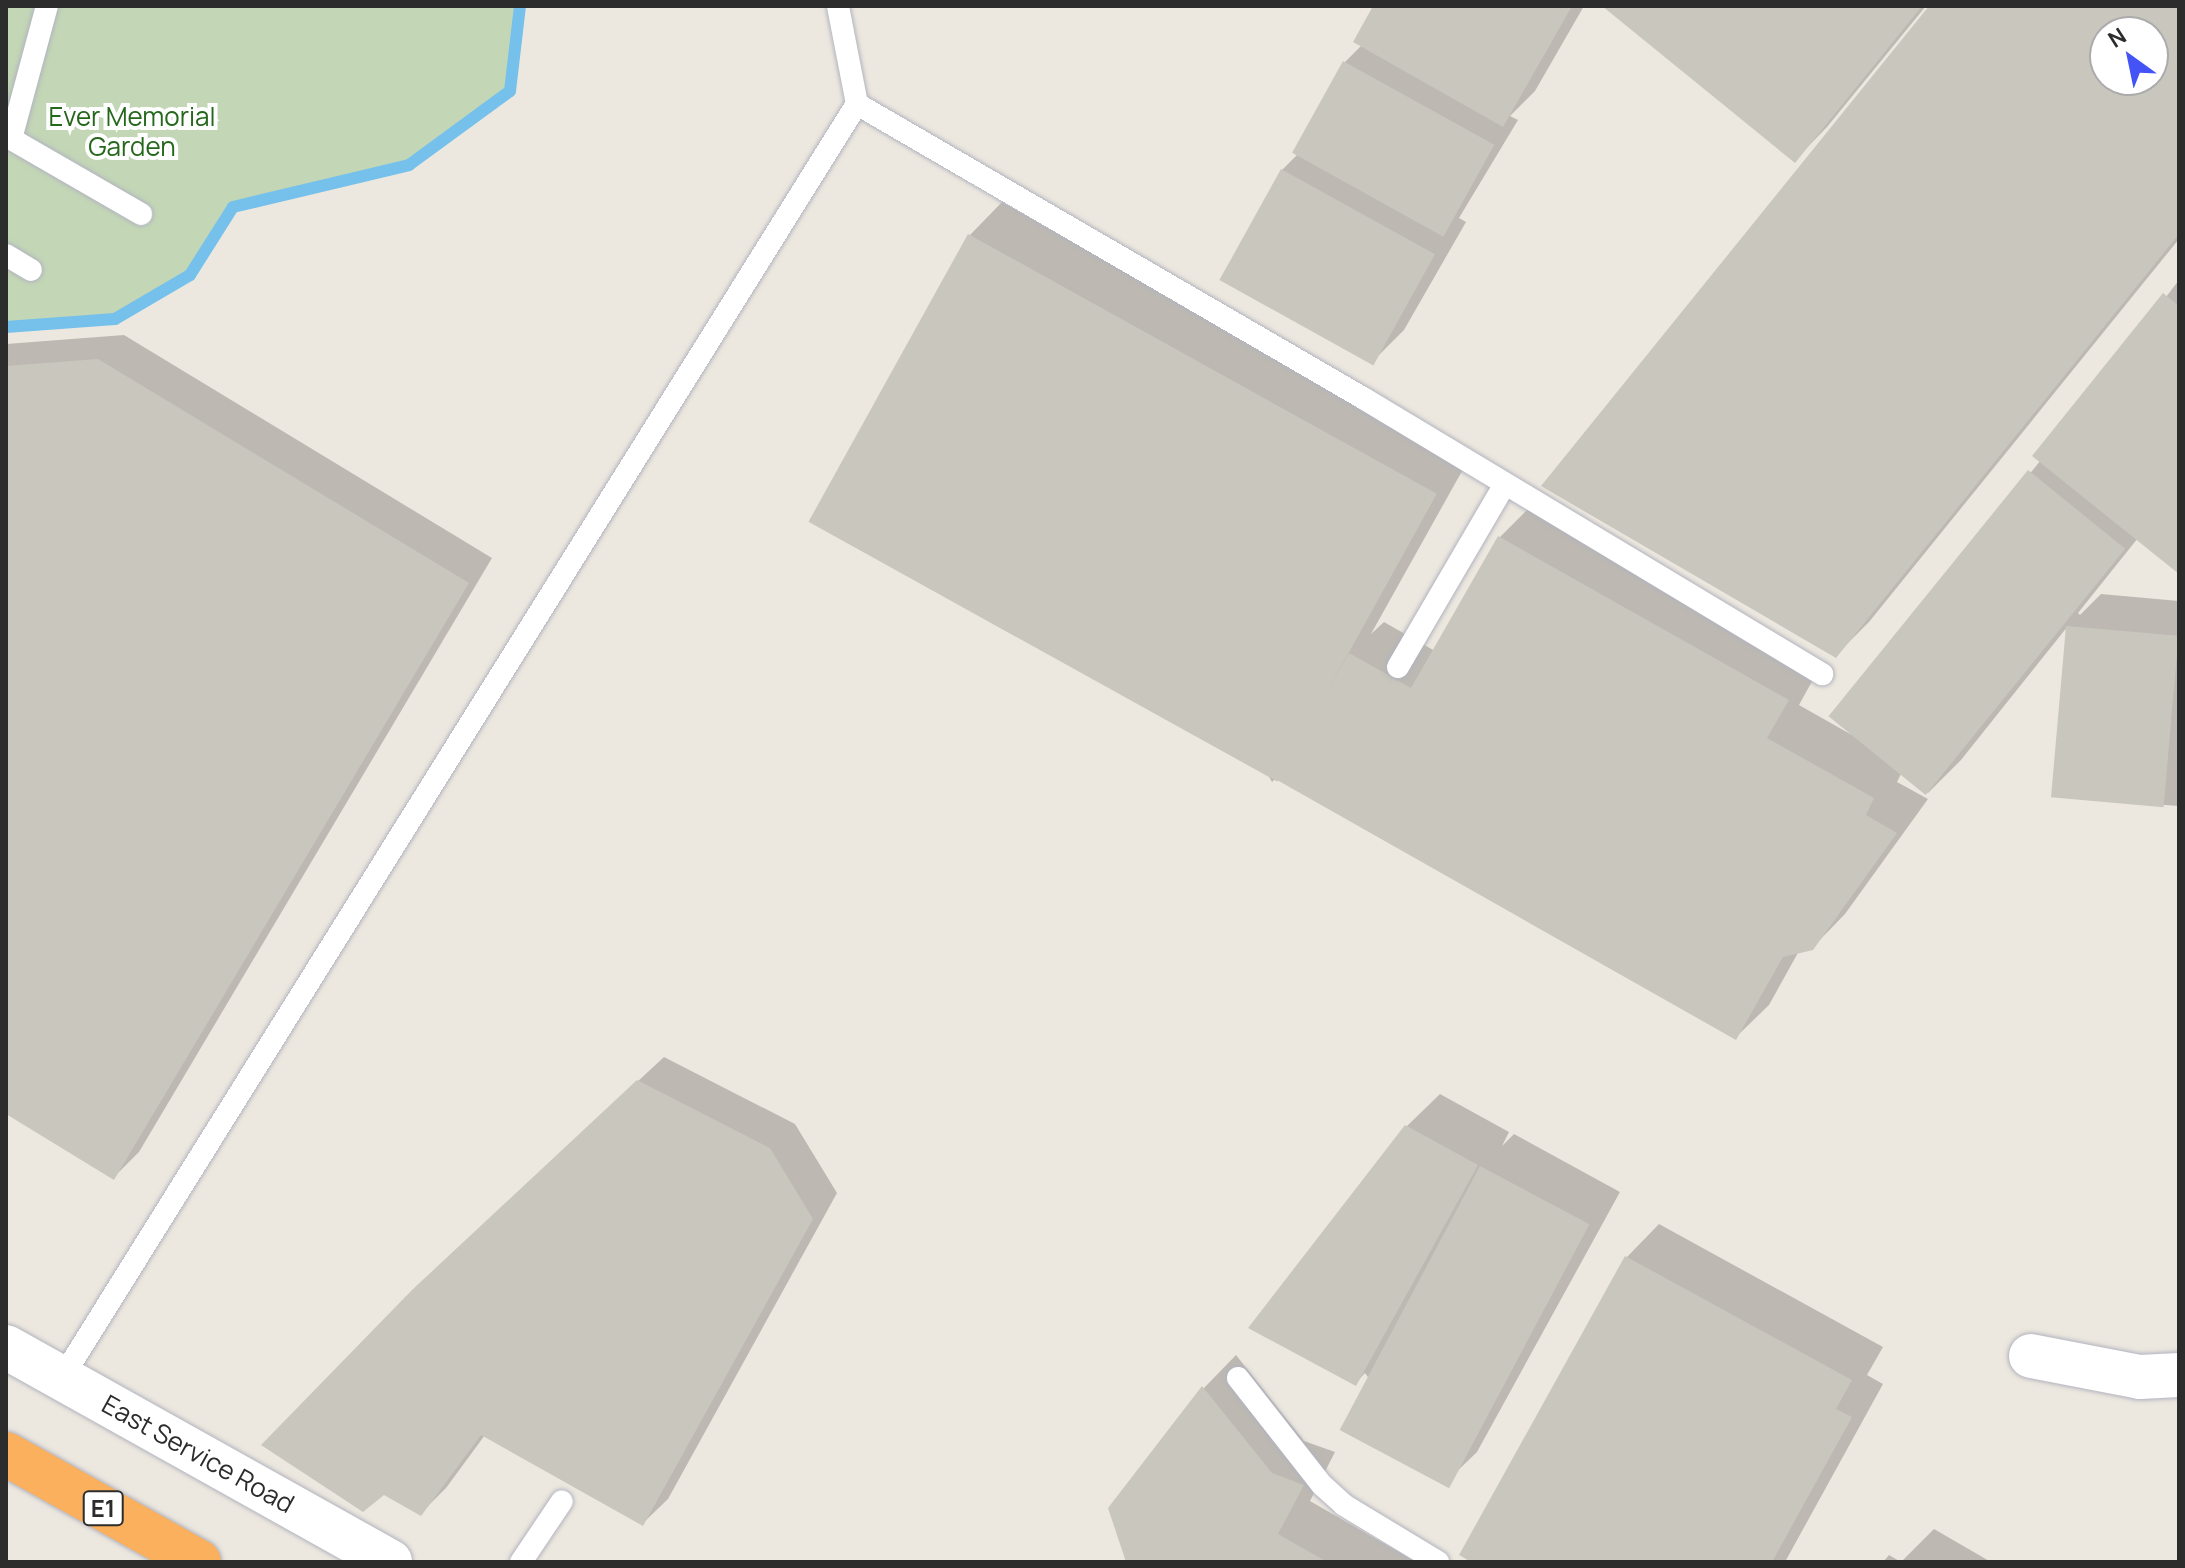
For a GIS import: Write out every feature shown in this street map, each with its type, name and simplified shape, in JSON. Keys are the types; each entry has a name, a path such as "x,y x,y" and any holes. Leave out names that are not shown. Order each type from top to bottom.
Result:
{"highway":[{"name":"E1","path":"6,1454 199,1562"}],"street":[{"name":"East Service Road","path":"6,1347 390,1562"},
{"path":"2031,1356 2140,1377 2179,1375"}],"lane":[{"path":"47,6 9,138 141,214"},
{"path":"62,1378 857,104 838,6"},
{"path":"857,104 1822,674"},
{"path":"6,255 31,270"},
{"path":"1398,667 1505,484"},
{"path":"1238,1378 1300,1460 1333,1495 1438,1562"},
{"path":"521,1562 562,1501"}],"green space":[{"name":"Ever Memorial Garden","path":"6,6 520,6 510,91 409,165 233,207 190,275 115,319 6,327"}],"building":[{"path":"1373,6 1572,6 1503,127 1353,42"},
{"path":"1602,6 1922,6 1795,163"},
{"path":"1929,6 2179,6 2179,234 1836,658 1541,486"},
{"path":"1343,61 1494,145 1443,237 1292,153"},
{"path":"1281,169 1435,254 1373,365 1219,280"},
{"path":"968,234 1437,494 1277,782 808,522"},
{"path":"2163,293 2179,306 2179,574 2032,456"},
{"path":"98,359 469,583 114,1180 6,1114 6,366"},
{"path":"2028,470 2125,549 1926,795 1829,716"},
{"path":"1498,536 1789,700 1767,738 1874,798 1866,815 1897,833 1813,950 1783,957 1736,1040 1277,780 1349,653 1411,688"},
{"path":"2066,626 2179,636 2164,807 2051,797"},
{"path":"637,1080 770,1148 813,1219 643,1526 481,1435 421,1516 384,1495 363,1512 261,1445 412,1290"},
{"path":"1405,1125 1478,1165 1356,1386 1248,1328"},
{"path":"1480,1166 1589,1224 1449,1488 1340,1430"},
{"path":"1625,1256 1852,1380 1836,1409 1852,1417 1772,1562 1471,1562 1459,1555"},
{"path":"1202,1386 1272,1473 1304,1485 1278,1534 1327,1562 1126,1562 1108,1508"}],"waterway":[{"path":"6,327 115,319 190,275 233,207 409,165 510,91 520,6"}]}
